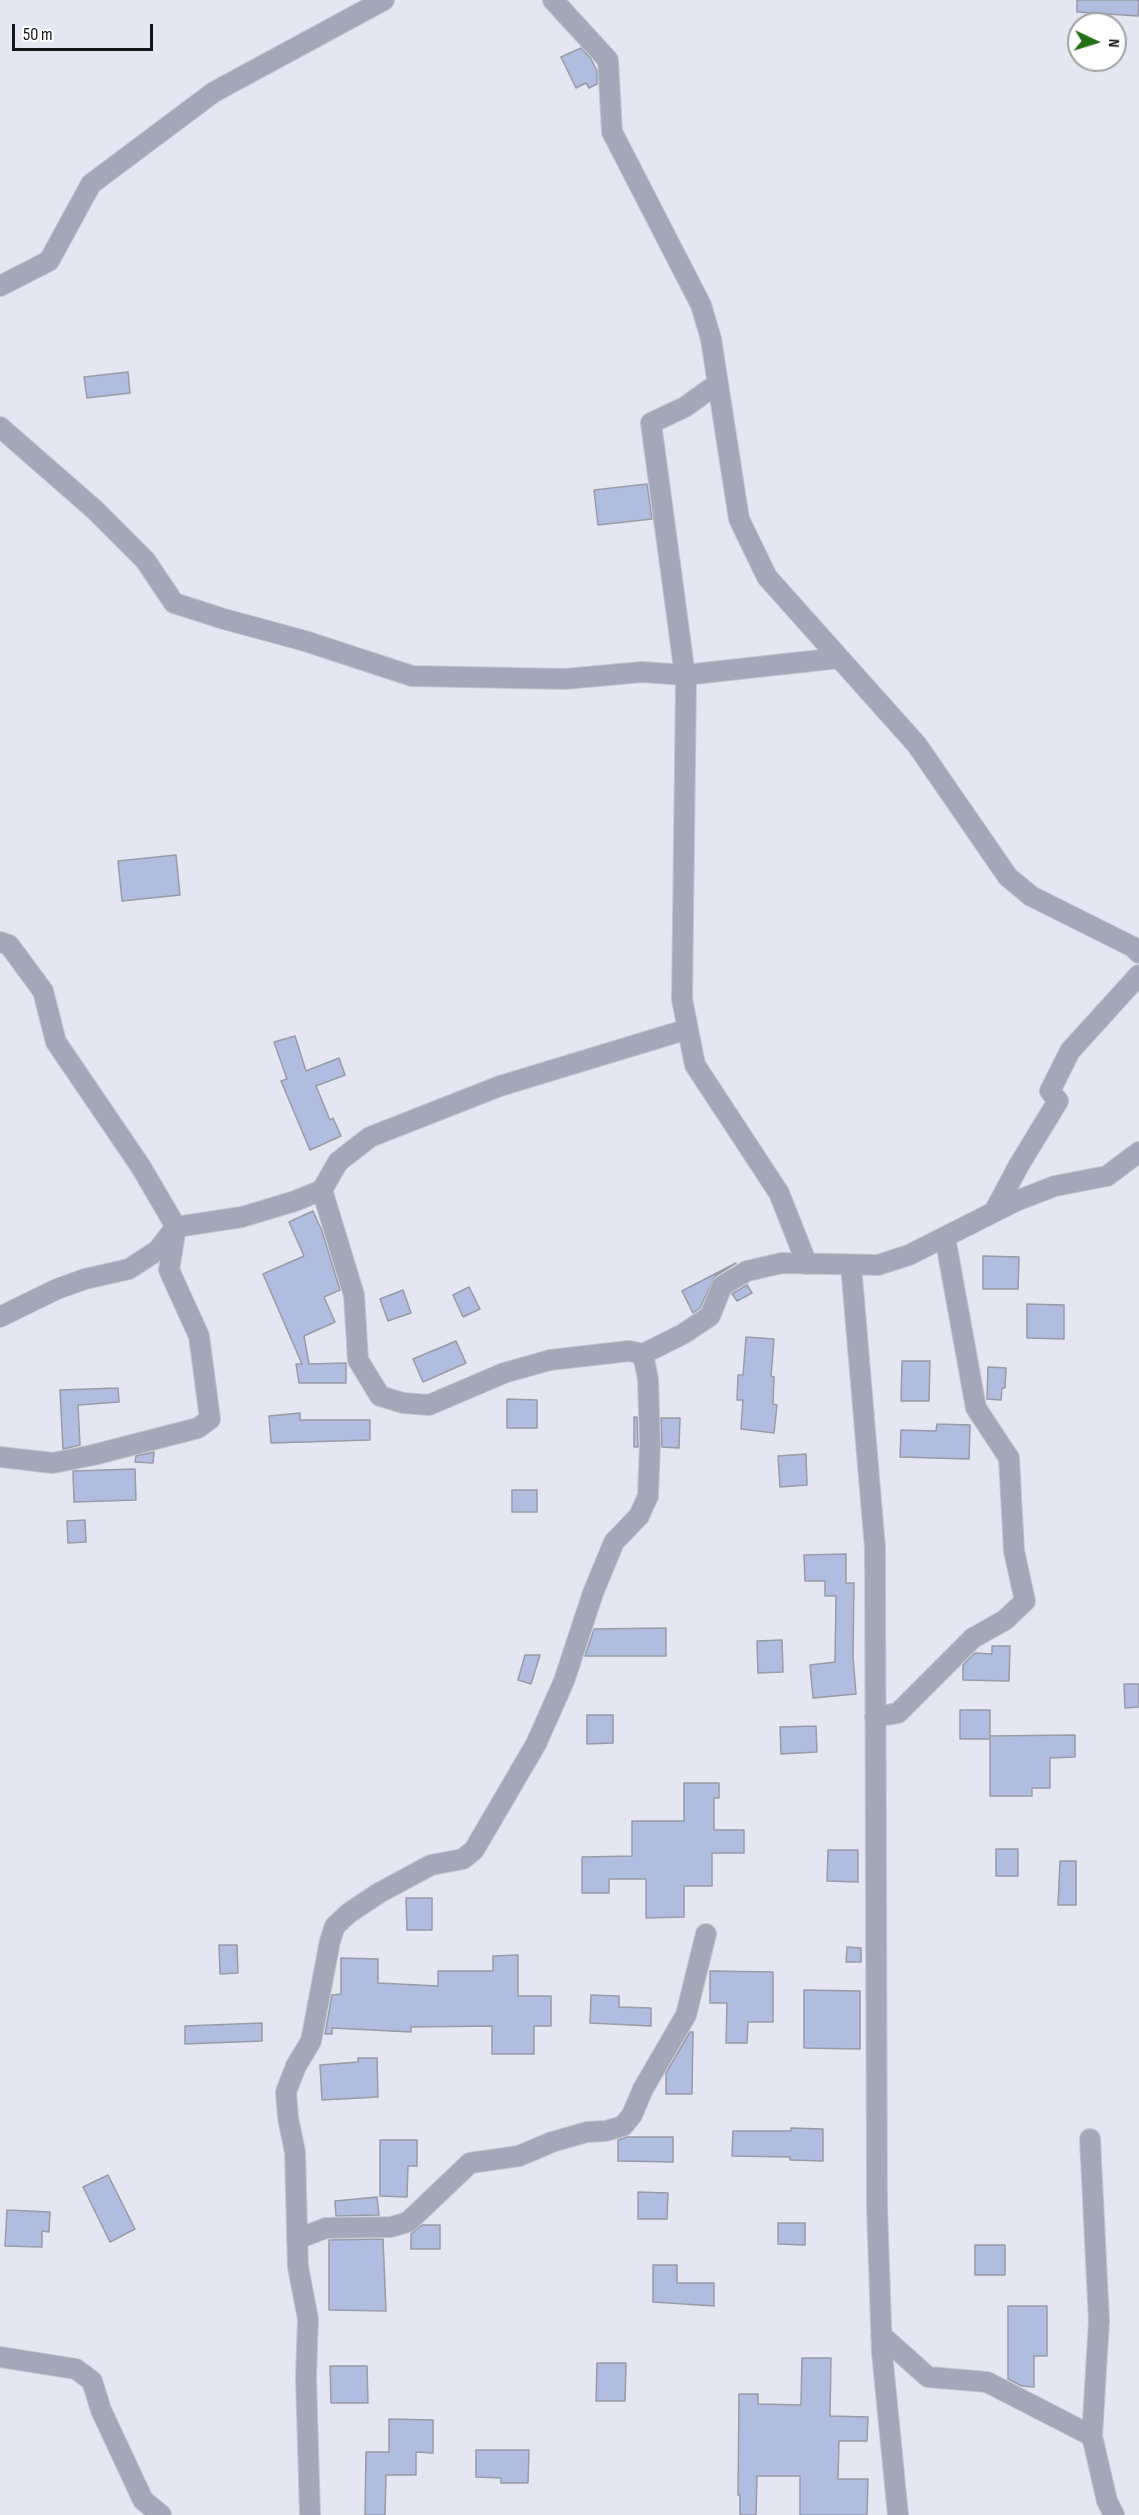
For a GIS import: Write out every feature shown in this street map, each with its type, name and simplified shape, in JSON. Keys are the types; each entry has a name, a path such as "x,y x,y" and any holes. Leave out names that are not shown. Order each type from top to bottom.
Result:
{"street":[{"path":"0,286 50,261 91,184 214,92 384,0"},
{"path":"553,0 608,60 612,132 701,305 711,339 739,519 767,577 917,746 1008,877 1031,896 1137,945"},
{"path":"717,384 685,407 651,423 685,675 682,999 695,1065 780,1193 807,1264"},
{"path":"0,427 94,510 145,560 174,603 305,641 412,676 565,679 642,672 685,675 839,658"},
{"path":"0,942 9,945 43,991 56,1042 141,1167 176,1227 169,1270 199,1336 210,1419 198,1428 54,1463 0,1457"},
{"path":"994,1212 1019,1165 1058,1101 1050,1091 1070,1052 1139,975"},
{"path":"0,1317 57,1289 85,1279 129,1269 158,1250 176,1227 242,1217 322,1190 338,1162 370,1137 500,1086 688,1029"},
{"path":"322,1190 354,1295 358,1360 380,1396 404,1403 429,1405 504,1373 550,1360 629,1351 643,1354 683,1334 710,1316 722,1286 747,1270 782,1263 878,1265 888,1262 909,1255 994,1212 1054,1186 1107,1176 1139,1152"},
{"path":"875,1717 898,1713 973,1638 1005,1620 1025,1601 1014,1551 1009,1458 976,1408 945,1237"},
{"path":"851,1265 875,1548 877,2195 881,2335 898,2515"},
{"path":"310,2515 306,2378 308,2319 298,2267 295,2152 288,2118 286,2092 296,2066 311,2041 330,1941 335,1926 356,1908 411,1874 431,1865 463,1859 474,1850 536,1744 564,1682 593,1593 614,1542 639,1516 648,1496 650,1444 648,1379 643,1354"},
{"path":"297,2239 326,2228 391,2228 408,2222 470,2163 519,2156 569,2137 623,2126 632,2115 643,2089 686,2015 706,1934"},
{"path":"1090,2139 1099,2321 1092,2436 1107,2501 1114,2515"},
{"path":"881,2335 928,2377 987,2382 1092,2436"},
{"path":"0,2357 76,2368 92,2381 101,2410 143,2500 161,2515"}],"building":[{"path":"1077,0 1139,0 1138,16 1127,15 1127,12 1077,12"},
{"path":"581,48 591,59 597,71 597,84 589,88 586,83 576,88 561,57"},
{"path":"128,372 130,393 87,398 84,377"},
{"path":"647,484 652,519 598,525 594,490"},
{"path":"176,855 180,895 122,901 118,861"},
{"path":"295,1036 306,1071 339,1058 345,1075 316,1086 330,1120 333,1118 341,1136 310,1150 281,1081 287,1079 274,1042"},
{"path":"313,1211 322,1231 340,1290 324,1297 335,1322 304,1336 309,1364 346,1363 346,1383 299,1383 296,1364 302,1364 263,1274 304,1256 289,1222"},
{"path":"983,1256 1019,1257 1018,1289 983,1289"},
{"path":"736,1263 715,1276 700,1308 693,1313 682,1291"},
{"path":"747,1285 752,1293 737,1301 732,1294"},
{"path":"469,1287 480,1309 463,1317 453,1295"},
{"path":"403,1290 411,1313 388,1321 380,1299"},
{"path":"1027,1304 1064,1305 1064,1339 1027,1338"},
{"path":"746,1337 774,1339 771,1376 774,1377 773,1404 777,1405 774,1433 741,1429 743,1400 737,1400 738,1375 743,1375"},
{"path":"456,1341 466,1363 423,1382 413,1359"},
{"path":"902,1361 930,1361 929,1401 901,1401"},
{"path":"988,1367 1006,1368 1005,1388 1002,1388 1001,1400 987,1399"},
{"path":"118,1388 119,1402 78,1405 80,1445 63,1449 60,1390"},
{"path":"507,1399 537,1400 537,1428 507,1428"},
{"path":"300,1413 300,1420 370,1420 370,1440 271,1443 269,1416"},
{"path":"634,1417 637,1417 638,1447 634,1447"},
{"path":"661,1418 680,1418 679,1448 662,1447"},
{"path":"937,1424 970,1425 969,1459 900,1457 901,1430 936,1431"},
{"path":"154,1452 153,1463 135,1462 136,1456"},
{"path":"806,1454 807,1485 780,1487 778,1456"},
{"path":"135,1469 136,1500 74,1502 73,1471"},
{"path":"512,1490 537,1490 537,1512 512,1512"},
{"path":"85,1520 86,1542 68,1543 67,1521"},
{"path":"846,1554 846,1583 854,1583 853,1657 856,1694 813,1698 810,1665 835,1662 836,1596 825,1596 825,1581 805,1581 804,1555"},
{"path":"666,1628 666,1656 585,1656 594,1629"},
{"path":"782,1640 783,1672 758,1673 757,1641"},
{"path":"992,1646 1010,1646 1009,1681 963,1680 963,1665 975,1653 992,1654"},
{"path":"525,1655 540,1655 531,1684 518,1680"},
{"path":"1124,1684 1139,1684 1139,1707 1125,1708"},
{"path":"960,1710 990,1710 990,1739 960,1739"},
{"path":"587,1715 613,1715 613,1743 587,1744"},
{"path":"816,1726 817,1752 781,1754 780,1727"},
{"path":"1075,1735 1075,1757 1050,1758 1050,1788 1032,1788 1032,1796 990,1796 990,1736"},
{"path":"684,1783 719,1783 719,1798 714,1798 714,1830 744,1830 744,1853 712,1853 712,1886 684,1886 684,1917 646,1918 646,1879 609,1879 609,1893 582,1893 582,1857 632,1856 632,1821 684,1821"},
{"path":"996,1849 1018,1849 1018,1876 996,1876"},
{"path":"828,1850 858,1850 858,1882 827,1881"},
{"path":"1060,1861 1076,1861 1076,1905 1058,1905"},
{"path":"406,1898 432,1898 432,1930 407,1930"},
{"path":"219,1945 237,1945 238,1973 220,1974"},
{"path":"847,1947 861,1948 861,1962 846,1962"},
{"path":"518,1955 518,1996 551,1996 551,2026 534,2026 534,2054 492,2054 492,2026 411,2027 411,2032 332,2028 332,2034 325,2034 332,1995 341,1994 341,1958 378,1959 378,1983 438,1986 438,1971 493,1971 493,1956"},
{"path":"710,1971 773,1972 773,2022 748,2022 747,2043 726,2043 727,2003 710,2003"},
{"path":"804,1990 860,1991 860,2049 804,2048"},
{"path":"591,1995 619,1996 619,2007 651,2008 651,2026 590,2023"},
{"path":"262,2023 262,2041 185,2044 185,2026"},
{"path":"690,2032 693,2032 692,2094 666,2094 666,2073"},
{"path":"358,2058 377,2058 378,2097 322,2100 320,2065 358,2062"},
{"path":"791,2128 823,2129 823,2161 790,2160 790,2157 732,2156 733,2131 791,2131"},
{"path":"627,2137 673,2137 673,2162 618,2161 618,2140"},
{"path":"380,2140 417,2140 417,2166 408,2166 407,2197 380,2196"},
{"path":"108,2175 135,2229 110,2242 83,2187"},
{"path":"638,2192 668,2193 667,2219 638,2219"},
{"path":"377,2197 379,2215 336,2216 335,2201"},
{"path":"7,2210 50,2212 49,2232 42,2231 42,2247 5,2246"},
{"path":"778,2223 805,2223 805,2245 778,2244"},
{"path":"422,2225 440,2225 440,2249 411,2249 411,2234"},
{"path":"383,2239 386,2311 329,2310 329,2240"},
{"path":"975,2245 1005,2245 1005,2275 975,2275"},
{"path":"653,2265 677,2265 677,2283 714,2283 714,2306 653,2302"},
{"path":"1008,2306 1047,2306 1047,2356 1034,2356 1034,2387 1022,2386 1008,2379"},
{"path":"802,2358 831,2358 830,2416 868,2417 867,2441 839,2441 838,2479 868,2479 867,2515 800,2515 800,2476 757,2476 756,2515 740,2515 740,2495 738,2495 739,2394 758,2394 758,2404 801,2405"},
{"path":"597,2363 626,2363 625,2401 596,2401"},
{"path":"330,2366 367,2366 368,2403 331,2403"},
{"path":"389,2419 433,2420 433,2453 416,2452 416,2475 386,2475 385,2515 365,2515 366,2452 389,2452"},
{"path":"476,2450 529,2450 528,2483 501,2483 501,2478 476,2477"}]}
